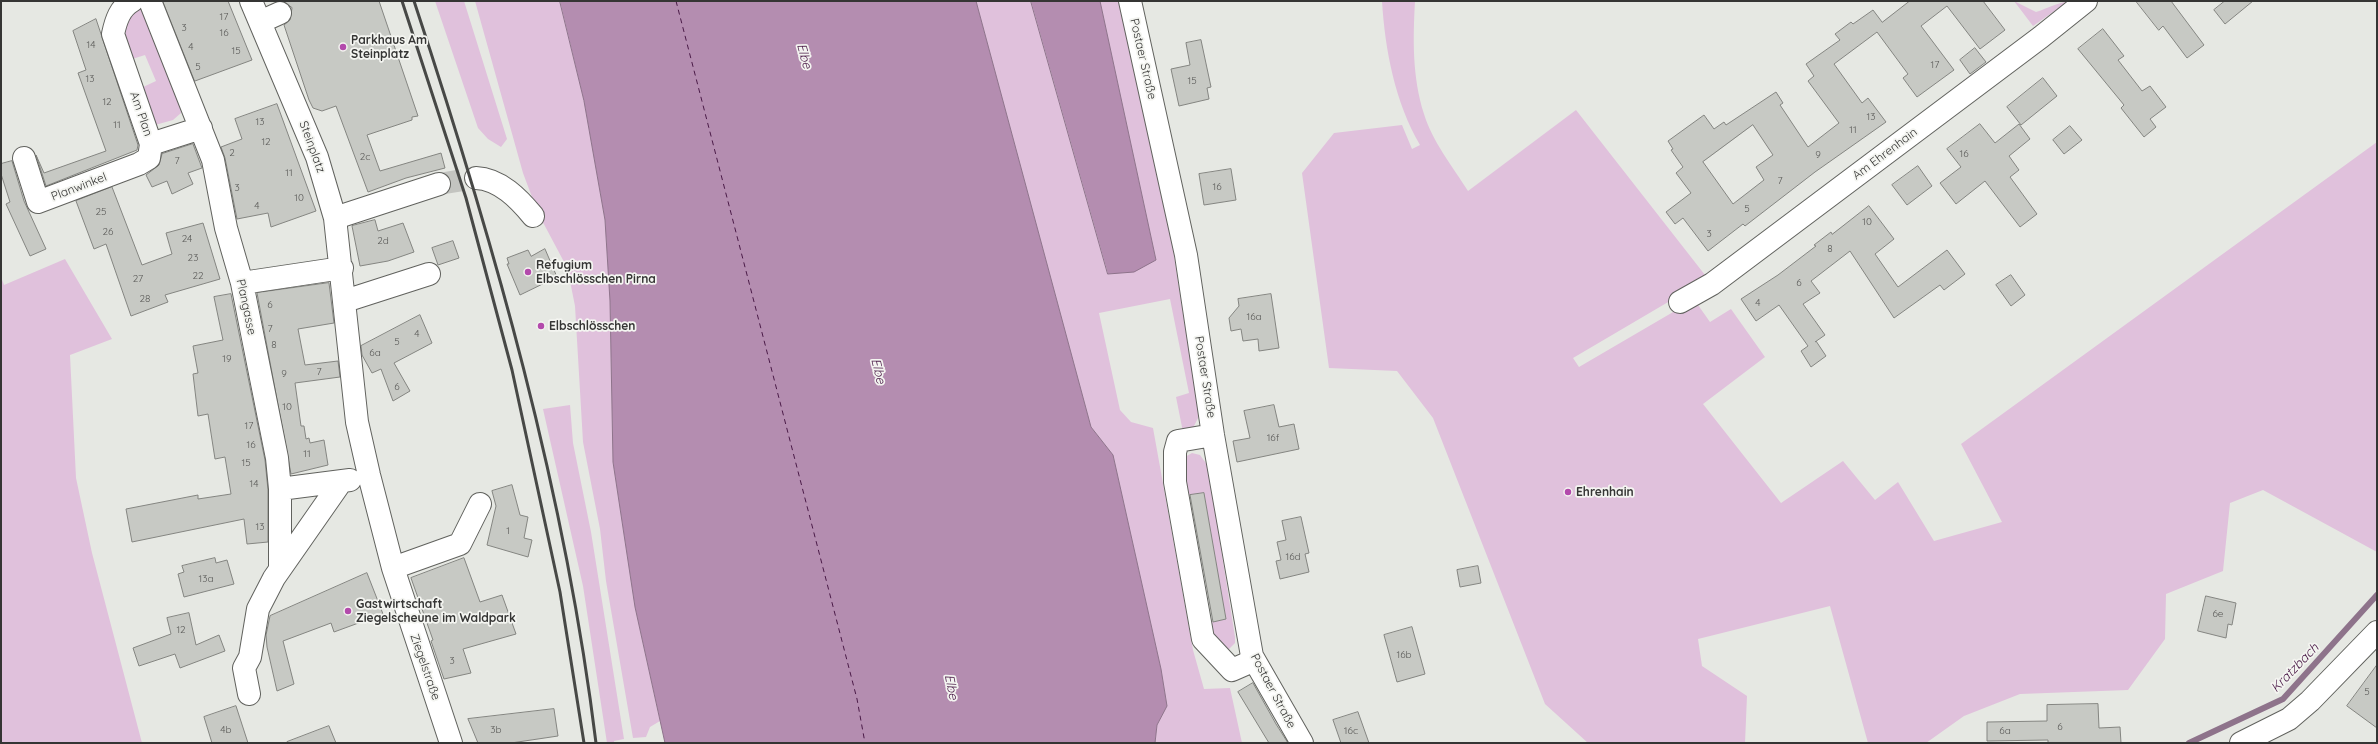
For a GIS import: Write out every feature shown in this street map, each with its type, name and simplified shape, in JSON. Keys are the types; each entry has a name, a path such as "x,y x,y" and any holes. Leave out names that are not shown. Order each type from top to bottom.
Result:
{"street":[{"name":"Am Plan","path":"132,1 126,4 118,17 113,34 151,144 201,128"},
{"path":"150,1 201,128"},
{"name":"Postaer Straße","path":"1130,1 1186,255 1213,435 1252,656 1302,743"},
{"name":"Am Ehrenhain","path":"1680,302 1712,284 2041,37 2086,1"},
{"name":"Steinplatz","path":"262,9 317,157 336,218 357,422 369,475"},
{"name":"Plangasse","path":"201,128 213,160 226,228 242,284 277,458 280,489 280,568"},
{"name":"Planwinkel","path":"24,158 38,202 139,164 149,158 151,144"},
{"path":"476,178 483,179 517,196 533,216"},
{"path":"336,218 439,184"},
{"path":"242,284 342,268"},
{"path":"345,301 429,274"},
{"path":"1213,435 1178,441 1175,452 1175,482 1203,639 1232,670 1248,663 1252,656"},
{"path":"280,489 341,482 369,475"},
{"name":"Ziegelstraße","path":"369,475 393,568 451,743"},
{"path":"249,694 244,668 250,656 258,609 280,568 341,482"},
{"path":"393,568 460,544 480,504"},
{"path":"2241,743 2289,719 2310,701 2377,632"}],"shaded area":[{"path":"435,1 464,1 507,139 501,147 488,139 478,128"},
{"path":"475,1 560,1 584,101 605,220 610,301 613,462 635,607 660,721 650,727 646,737 633,738 606,581 600,529 583,442 575,306 571,286 563,260 538,213 523,173"},
{"path":"976,1 1031,1 1108,274 1156,260 1100,1 1123,1 1165,198 1199,416 1193,428 1183,432 1176,397 1189,393 1170,299 1099,313 1120,410 1131,422 1153,428 1193,650 1204,689 1230,688 1242,743 1155,743 1157,725 1167,706 1161,669 1113,455 1091,427"},
{"path":"1382,1 1415,1 1414,58 1420,100 1424,114 1437,144 1468,191 1576,110 1705,275 1675,298 1573,358 1579,367 1680,308 1684,312 1698,305 1710,322 1731,309 1765,357 1703,404 1781,503 1843,461 1875,500 1898,482 1934,541 2002,522 1961,444 2377,142 2377,552 2263,490 2230,503 2223,571 2166,594 2165,639 2128,690 2020,694 1964,716 1926,743 1868,743 1830,606 1698,639 1702,666 1747,696 1745,743 1588,743 1545,704 1433,418 1397,371 1329,368 1302,173 1334,133 1402,125 1412,149 1420,145 1404,111 1393,75 1383,19"},
{"path":"2014,1 2036,12 2059,3 2074,1 2063,5 2033,26"},
{"path":"135,8 143,9 180,104 181,113 173,120 155,125 141,88 156,81 145,55 129,60 119,29"},
{"path":"65,259 112,339 70,355 76,478 92,553 142,743 1,743 1,277 4,285"},
{"path":"570,405 573,443 591,532 624,739 614,741 614,743 607,743 583,586 543,409"},
{"path":"1192,453 1200,455 1208,466 1235,637 1235,643 1228,650 1218,647 1209,622 1225,619 1204,493 1186,496 1185,457"}],"water":[{"name":"Elbe","path":"560,1 976,1 1091,427 1113,455 1161,669 1167,706 1157,725 1155,743 665,743 635,607 613,462 610,301 605,220 584,101"},
{"path":"1031,1 1100,1 1156,260 1134,272 1108,274"}],"building":[{"path":"163,1 228,1 252,60 195,81"},
{"name":"Parkhaus Am Steinplatz","path":"283,1 379,1 418,116 412,117 412,120 367,135 380,171 441,153 445,168 406,178 368,192 336,106 322,111 313,108 309,100 284,25 290,20 292,8"},
{"path":"1910,1 1983,1 2005,30 1980,49 1947,6 1921,26 1954,70 1917,97 1903,78 1908,74 1877,32 1834,64 1862,103 1868,98 1886,122 1815,172 1745,226 1743,224 1708,251 1683,218 1675,224 1666,212 1691,193 1676,173 1683,167 1671,150 1673,149 1668,141 1704,115 1714,129 1724,122 1726,125 1776,92 1783,103 1780,105 1808,147 1839,123 1808,81 1814,76 1806,64 1840,40 1835,34 1851,22 1853,24 1873,10 1882,22","holes":["1753,125 1773,155 1756,167 1764,180 1733,204 1703,162"]},
{"path":"2136,1 2171,1 2204,45 2187,58 2163,26 2159,30"},
{"path":"2225,1 2253,1 2225,24 2214,10"},
{"path":"96,19 138,145 137,150 46,186 36,155 44,173 106,151 78,73 86,70 73,31"},
{"path":"2103,29 2124,56 2118,60 2142,91 2150,86 2166,107 2150,119 2156,127 2144,137 2121,108 2124,105 2078,49"},
{"path":"1201,40 1211,87 1207,88 1209,99 1179,106 1171,69 1190,65 1186,43"},
{"path":"1975,48 1986,62 1970,74 1960,60"},
{"path":"2043,78 2057,96 2021,125 2007,107"},
{"path":"277,104 316,211 271,227 268,213 237,219 225,158 221,147 242,139 235,119"},
{"path":"1980,124 1995,143 2019,124 2030,139 2009,156 2019,170 2010,177 2037,214 2020,227 1985,181 1956,204 1940,183 1961,167 1947,149"},
{"path":"2070,126 2082,140 2064,154 2053,140"},
{"path":"193,144 202,168 188,173 193,184 172,194 167,181 152,187 146,175 159,165 162,154"},
{"path":"12,161 24,201 46,249 30,256 6,204 10,202 1,174 1,164"},
{"path":"1918,166 1932,186 1907,205 1892,185"},
{"path":"1231,169 1236,200 1204,205 1199,174"},
{"path":"112,187 142,265 172,254 166,233 203,223 220,279 165,295 168,302 131,316 106,244 94,249 76,201"},
{"path":"1869,206 1894,239 1875,254 1898,287 1947,250 1965,274 1944,290 1940,285 1894,318 1850,251 1811,281 1820,293 1803,304 1825,335 1816,341 1826,356 1811,367 1801,351 1808,346 1779,305 1756,321 1741,299 1778,275 1816,246 1814,245 1831,232 1832,234"},
{"path":"375,220 378,231 403,223 414,252 388,261 360,266 352,226"},
{"path":"453,241 459,258 438,265 432,248"},
{"path":"545,249 557,277 520,295 507,264 509,264 507,258 528,250 531,256"},
{"path":"2011,275 2025,295 2011,306 1996,285"},
{"path":"329,283 334,323 298,329 305,365 338,361 340,377 295,383 301,426 304,426 306,439 309,438 310,443 324,440 328,465 291,474 257,293"},
{"path":"231,294 265,460 268,490 268,542 247,544 244,519 132,542 126,509 198,495 198,499 231,494 225,457 215,459 208,414 198,416 193,374 198,373 193,346 223,340 214,297"},
{"path":"1271,294 1279,348 1259,351 1258,339 1243,341 1241,329 1231,331 1229,318 1239,306 1238,299"},
{"path":"420,315 432,343 394,363 410,391 393,401 381,369 372,373 362,355 361,346"},
{"path":"1274,405 1279,427 1294,424 1299,449 1237,462 1233,441 1250,438 1244,411"},
{"path":"512,485 520,515 528,517 524,538 532,540 528,557 487,545 496,506 492,491"},
{"path":"1204,493 1226,619 1213,622 1190,495"},
{"path":"1301,517 1309,553 1305,554 1309,572 1280,579 1276,561 1281,560 1277,542 1286,540 1282,521"},
{"path":"215,558 216,563 227,560 234,584 184,597 178,574 184,572 182,566"},
{"path":"464,558 480,602 502,595 516,634 463,649 471,673 444,679 431,641 433,640 411,578"},
{"path":"1478,566 1481,583 1460,587 1457,570"},
{"path":"367,573 383,614 334,632 331,623 283,641 294,684 277,691 267,647 266,635 270,616"},
{"path":"2206,596 2236,603 2232,625 2228,624 2226,638 2198,631"},
{"path":"189,613 196,645 219,635 225,651 180,668 175,654 139,666 133,648 171,634 167,618"},
{"path":"1412,627 1425,674 1397,682 1384,635"},
{"path":"2377,665 2377,728 2347,706"},
{"path":"1253,683 1288,743 1269,743 1238,692"},
{"path":"2098,704 2099,728 2120,727 2121,743 2048,743 2048,740 1987,741 1987,722 2047,721 2047,705"},
{"path":"236,706 248,743 212,743 204,717"},
{"path":"554,709 558,736 511,743 478,743 468,719"},
{"path":"1358,712 1369,743 1341,743 1333,720"},
{"path":"329,726 336,743 287,743 287,742"}],"waterway":[{"name":"Kratzbach","path":"2189,743 2283,699 2377,595"}],"ferry route":[{"path":"676,1 857,699 865,743"}],"tunnel":[{"path":"439,184 476,178"}],"railway":[{"path":"402,1 466,198 512,370 560,592 584,743"},
{"path":"414,1 444,92 499,275 546,461 566,554 583,648 596,743"}],"place":[{"name":"Parkhaus Am Steinplatz","path":"343,47"},
{"name":"Refugium Elbschlösschen Pirna","path":"528,272"},
{"name":"Elbschlösschen","path":"541,326"},
{"name":"Ehrenhain","path":"1568,492"},
{"name":"Gastwirtschaft Ziegelscheune im Waldpark","path":"348,611"}]}
